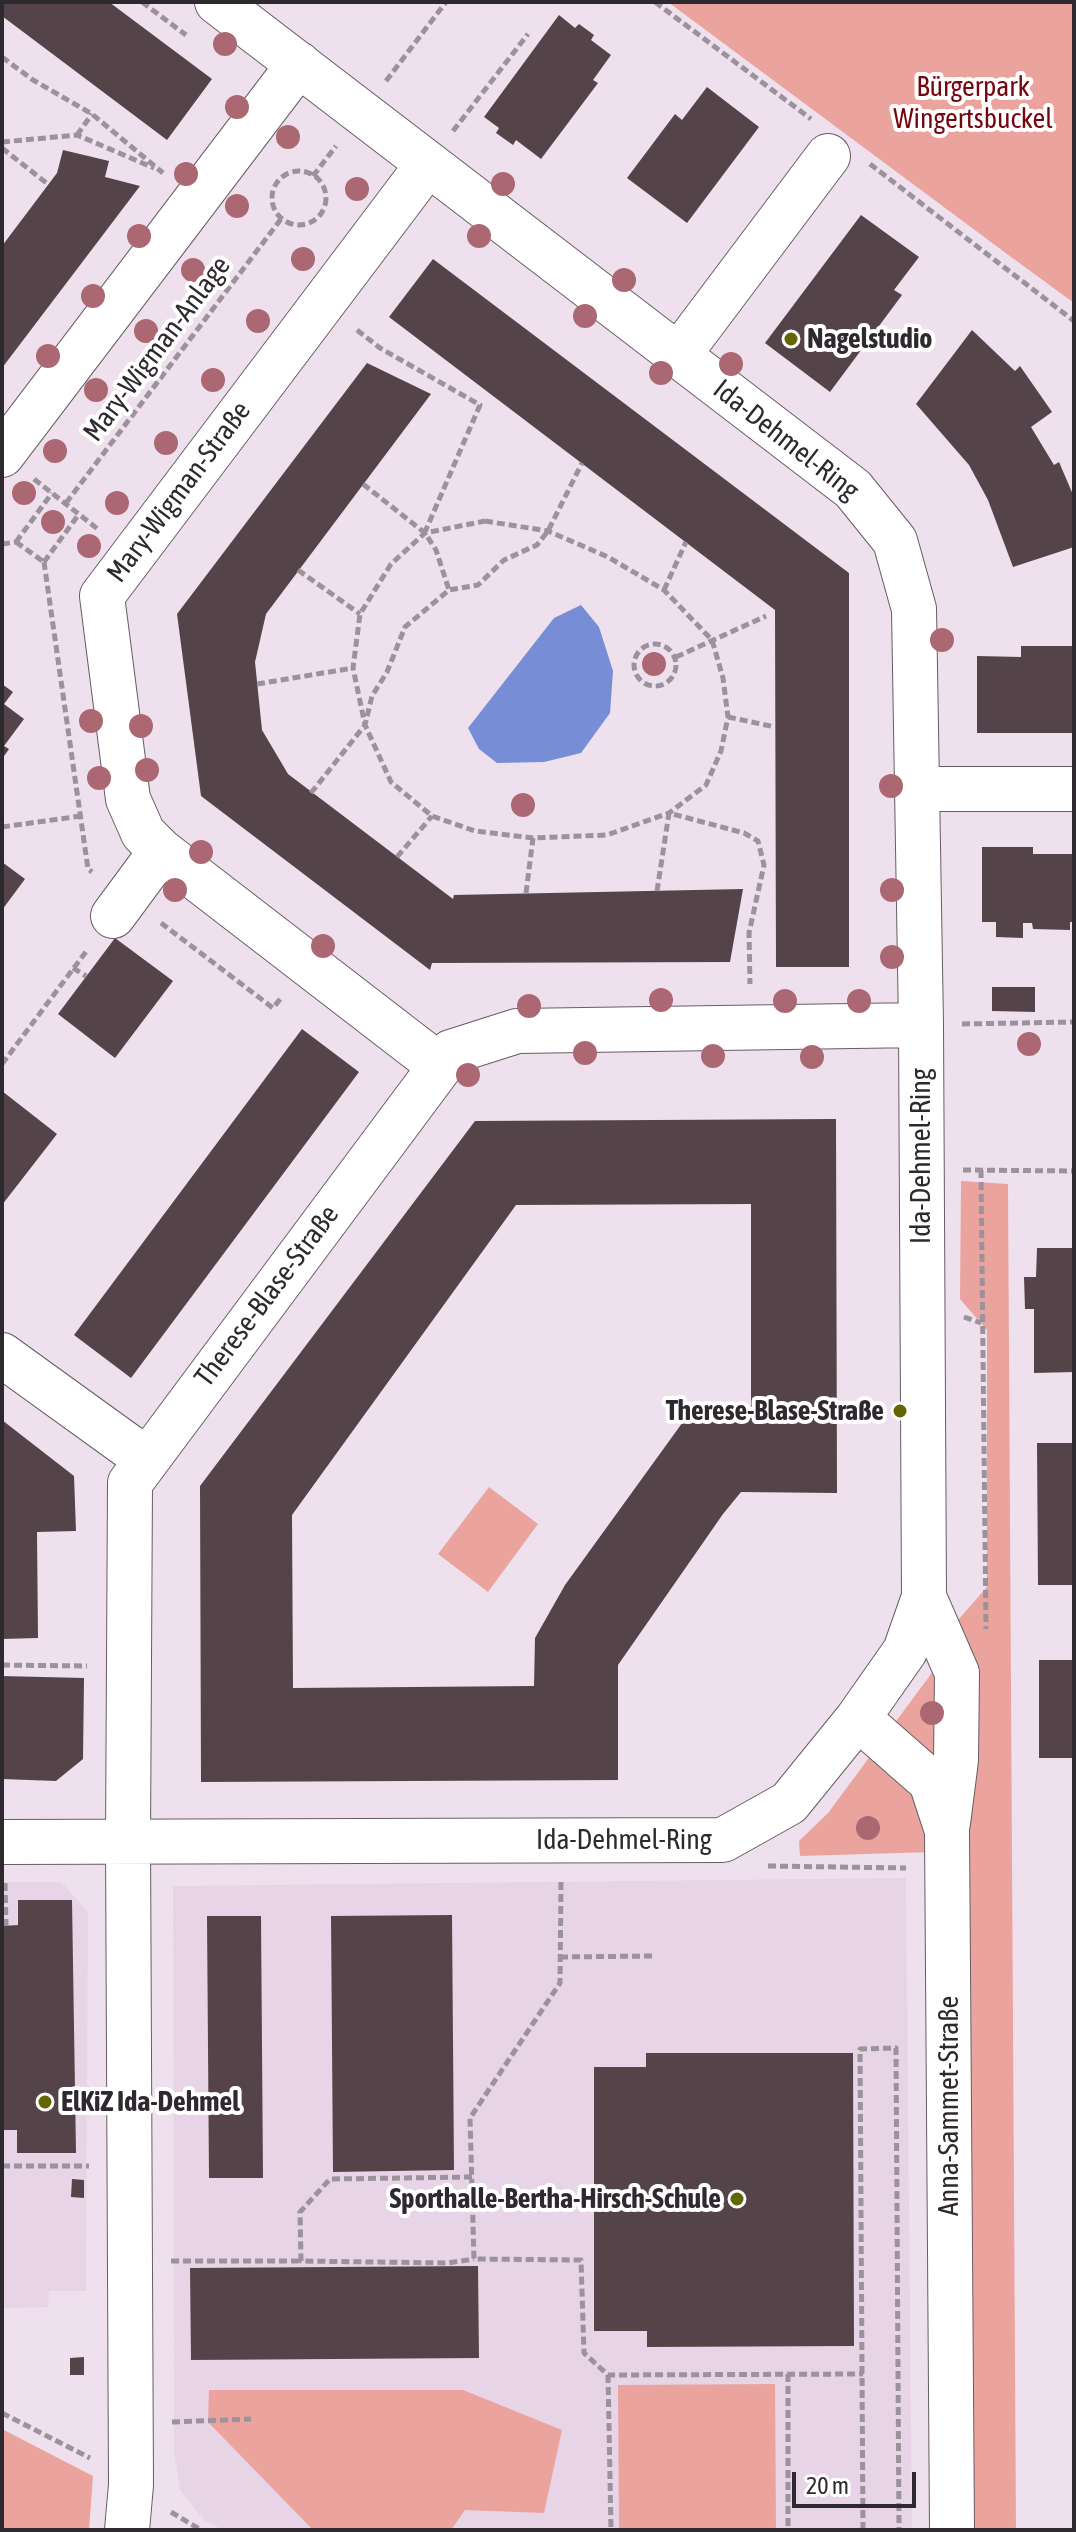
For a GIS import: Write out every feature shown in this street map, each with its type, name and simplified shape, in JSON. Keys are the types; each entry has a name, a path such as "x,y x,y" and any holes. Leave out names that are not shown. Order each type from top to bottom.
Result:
{"street":[{"name":"Ida-Dehmel-Ring","path":"2,1842 723,1840 789,1803 858,1718 905,1651 924,1597 921,1025 914,609 895,541 853,489 217,2"},
{"path":"2,455 299,64"},
{"path":"677,357 828,156"},
{"name":"Mary-Wigman-Straße","path":"428,164 130,554 102,596 128,799 143,833 161,851 440,1066"},
{"path":"917,789 1074,789"},
{"path":"113,916 161,851"},
{"name":"Therese-Blase-Straße","path":"127,2530 131,2485 130,1483 451,1052 517,1031 921,1025"},
{"path":"2,1353 146,1459"},
{"path":"924,1597 957,1673 956,1760 947,1850"},
{"name":"Anna-Sammet-Straße","path":"858,1718 931,1782 947,1850 952,2530"}],"path":[{"path":"362,113 446,2"},
{"path":"428,164 528,34"},
{"path":"2,57 92,114 162,172 77,135 2,145"},
{"path":"77,135 92,114"},
{"path":"2,145 49,185"},
{"path":"298,171 321,182 326,200 319,216 296,225 281,219 271,198 282,177 298,171"},
{"name":"Mary-Wigman-Anlage","path":"66,503 281,219"},
{"path":"380,348 480,405 425,533 391,564 360,614 353,668 365,725 391,782 432,816 475,831 533,838 607,835 669,813 706,785 721,751 728,717 723,678 712,640 664,590 608,557 548,531 485,521 425,533"},
{"path":"2,455 130,554"},
{"path":"311,793 365,725 372,696 387,672 405,627 449,590 478,585 504,560 537,545 548,531 582,463"},
{"path":"363,484 425,533 436,550 449,590"},
{"path":"16,542 52,493"},
{"path":"2,544 16,542 44,562 79,514"},
{"path":"664,590 686,542"},
{"path":"298,570 360,614"},
{"path":"676,657 766,616"},
{"path":"651,643 666,645 676,657 675,672 666,684 651,686 638,679 633,665 638,651 651,643"},
{"path":"257,684 353,668"},
{"path":"728,717 775,727"},
{"path":"657,891 669,813"},
{"path":"669,813 744,833 758,841 764,865 749,933 751,1029"},
{"path":"2,827 81,816"},
{"path":"397,857 432,816"},
{"path":"526,893 533,838"},
{"path":"2,1064 113,916"},
{"path":"73,968 86,976"},
{"path":"921,1025 1074,1022"},
{"path":"922,1169 1074,1171"},
{"path":"2,1665 128,1667"},
{"path":"723,1840 736,1866 947,1850"},
{"path":"474,2259 470,2118 560,1983 561,1895"},
{"path":"560,1957 652,1956"},
{"path":"863,2530 860,2049 896,2048 899,2530"},
{"path":"2,2166 70,2166"},
{"path":"301,2261 300,2212 330,2179 472,2177"},
{"path":"197,2261 448,2263 474,2259 581,2260 584,2353 608,2375 863,2374"},
{"path":"788,2374 788,2530"},
{"path":"608,2375 611,2530"},
{"path":"131,2423 251,2419"}],"shaded area":[{"path":"906,1878 912,2530 223,2530 204,2520 180,2490 174,2451 173,1886"},
{"name":"ElKiZ Ida-Dehmel","path":"2,1882 61,1882 88,1912 86,2291 49,2291 48,2307 2,2308"}],"green space":[{"name":"Bürgerpark Wingertsbuckel","path":"668,2 1074,2 1074,303 1007,254"},
{"path":"961,1181 1008,1184 1016,2530 973,2530 966,1851 800,1856 799,1841 828,1813 937,1666 958,1620 987,1587 987,1330 960,1299"},
{"path":"489,1487 538,1524 488,1592 438,1554"},
{"path":"775,2384 776,2530 619,2530 618,2385"},
{"path":"209,2390 463,2390 562,2430 544,2513 465,2510 451,2530 313,2530 208,2422"},
{"path":"2,2429 93,2476 89,2530 2,2530"}],"water":[{"path":"581,605 599,627 613,671 610,713 581,753 544,762 497,763 479,749 468,728 554,618"}],"building":[{"path":"2,2 109,2 212,79 167,140 2,16"},
{"path":"559,15 575,28 579,24 594,35 591,40 611,55 593,80 598,83 541,159 516,140 513,145 496,133 499,128 484,117"},
{"path":"707,87 759,127 687,223 627,178 675,114 682,120"},
{"path":"63,150 109,161 105,177 140,186 2,368 2,246 57,173"},
{"path":"861,215 919,257 894,290 902,295 830,392 765,343"},
{"path":"433,259 849,573 849,967 776,967 775,610 389,317"},
{"path":"972,330 1015,371 1020,366 1052,412 1031,427 1054,465 1059,462 1074,497 1074,547 1013,567 988,500 969,465 916,404"},
{"path":"367,363 431,394 266,614 255,662 262,730 288,774 453,899 454,895 743,889 730,962 432,963 430,970 201,796 177,614"},
{"path":"1021,646 1074,646 1074,733 977,733 977,656 1021,657"},
{"path":"2,684 13,692 4,704 24,719 4,746 9,749 2,759"},
{"path":"982,847 1033,847 1033,854 1074,854 1074,922 1070,922 1070,930 1033,929 1032,923 1023,923 1023,938 996,937 996,922 982,922"},
{"path":"2,862 25,879 2,910"},
{"path":"115,938 173,981 115,1058 58,1014"},
{"path":"992,987 1035,987 1035,1012 992,1011"},
{"path":"302,1029 359,1072 131,1378 74,1335"},
{"path":"2,1091 57,1134 2,1205"},
{"path":"836,1119 837,1493 741,1492 723,1514 618,1665 618,1780 201,1782 200,1486 475,1121","holes":["751,1204 751,1409 693,1408 565,1585 535,1638 534,1686 293,1688 292,1515 516,1205"]},
{"path":"1037,1248 1074,1248 1074,1372 1034,1373 1034,1309 1025,1309 1024,1277 1036,1277"},
{"path":"2,1420 74,1476 76,1531 37,1532 38,1638 2,1639"},
{"path":"1037,1443 1074,1443 1074,1585 1038,1585"},
{"path":"1039,1660 1074,1660 1074,1758 1039,1758"},
{"path":"2,1676 84,1678 83,1759 56,1781 2,1779"},
{"path":"18,1900 72,1900 76,2153 17,2153 17,2130 2,2130 2,1926 18,1925"},
{"path":"452,1915 454,2170 333,2172 331,1916"},
{"path":"207,1916 261,1916 263,2178 209,2178"},
{"name":"Sporthalle-Bertha-Hirsch-Schule","path":"646,2053 853,2053 854,2346 647,2347 647,2331 594,2331 594,2067 646,2067"},
{"path":"72,2179 84,2180 84,2198 71,2197"},
{"path":"478,2266 479,2358 191,2360 190,2268"},
{"path":"84,2357 84,2375 70,2375 70,2358"}],"place":[{"name":"Nagelstudio","path":"791,339"},
{"name":"Therese-Blase-Straße","path":"900,1411"},
{"name":"ElKiZ Ida-Dehmel","path":"45,2102"},
{"name":"Sporthalle-Bertha-Hirsch-Schule","path":"737,2199"}]}
